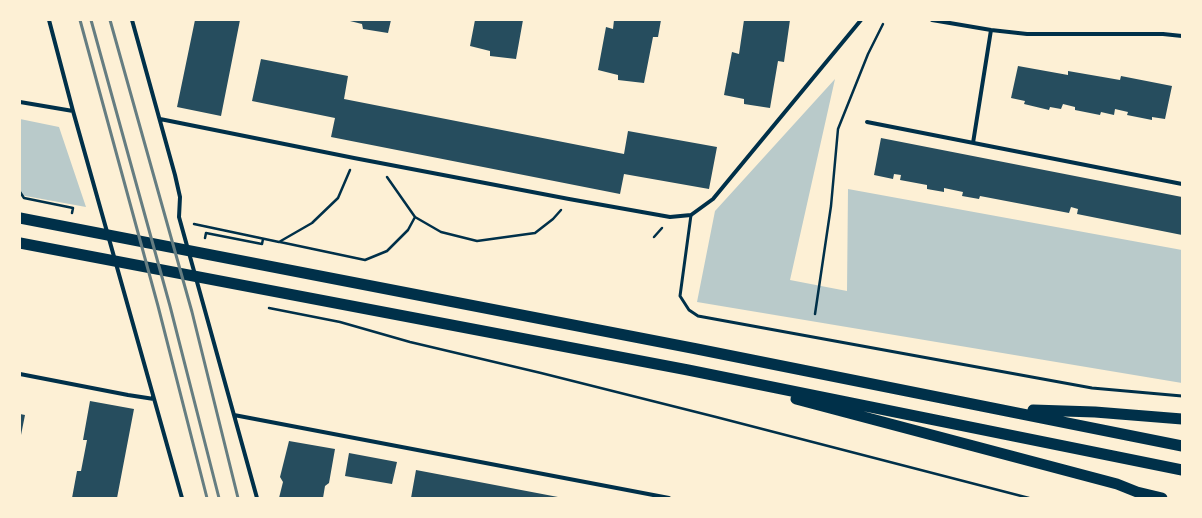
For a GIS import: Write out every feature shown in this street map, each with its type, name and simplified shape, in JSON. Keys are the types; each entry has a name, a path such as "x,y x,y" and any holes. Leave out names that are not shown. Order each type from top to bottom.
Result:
{"highway":[{"path":"20,218 697,348 1182,446"},
{"path":"20,243 688,370 1182,470"},
{"path":"688,370 1117,484 1137,492 1162,498"},
{"path":"1000,409 1095,412 1182,419"}],"street":[{"path":"49,20 73,112 182,498"},
{"path":"132,20 180,197 179,217 258,498"},
{"path":"160,119 374,162 670,217 691,215 713,199 861,20"},
{"path":"932,20 991,30 1027,34 1163,34 1182,36"},
{"path":"973,143 991,30"},
{"path":"20,102 73,112"},
{"path":"867,122 1182,184"},
{"path":"20,374 154,399"},
{"path":"234,415 669,498"}],"lane":[{"path":"691,215 680,296 689,310 698,316 1092,388 1182,396"}],"path":[{"path":"815,314 831,206 838,129 868,54 883,24"},
{"path":"279,242 312,223 338,198 354,158"},
{"path":"374,162 386,175 414,217 441,232 477,240 535,233 553,219 561,209"},
{"path":"20,192 24,198 73,208"},
{"path":"189,223 365,260 387,251 408,230 414,217"},
{"path":"654,237 663,227"},
{"path":"206,233 262,244 263,239"},
{"path":"265,308 340,322 410,342 709,415 1029,498"}],"shaded area":[{"path":"835,79 790,280 847,291 848,189 1182,250 1182,383 697,302 715,211"},
{"path":"20,119 59,127 86,207 20,195"}],"building":[{"path":"195,20 240,20 221,116 177,107"},
{"path":"346,20 391,20 388,33 363,29 362,24"},
{"path":"475,20 523,20 516,59 490,56 490,51 470,46"},
{"path":"614,20 661,20 658,37 653,37 644,83 618,80 618,75 598,70 606,27 613,29"},
{"path":"744,20 790,20 784,62 778,61 770,108 744,104 744,99 724,95 732,52 739,54"},
{"path":"261,59 348,76 344,99 624,154 628,131 717,147 709,189 624,174 620,194 331,137 335,118 252,101"},
{"path":"1018,66 1068,75 1068,71 1120,80 1121,76 1172,86 1165,119 1152,117 1152,120 1127,115 1128,112 1115,109 1114,115 1101,112 1100,115 1075,110 1075,107 1063,104 1061,109 1050,107 1049,110 1024,104 1025,101 1011,98"},
{"path":"881,138 1182,197 1182,235 1077,214 1078,209 1071,207 1069,213 980,196 979,199 962,196 963,192 944,188 944,192 927,189 927,185 900,180 901,175 894,174 893,179 874,175"},
{"path":"90,401 134,409 117,498 72,498 77,471 81,471 87,440 83,440"},
{"path":"20,414 25,415 21,435 20,435"},
{"path":"289,441 335,449 329,483 325,486 323,498 279,498 283,482 280,477"},
{"path":"349,453 397,462 392,484 345,476"},
{"path":"416,470 558,497 558,498 411,498"}],"railway":[{"path":"80,20 158,306 207,498"},
{"path":"91,20 170,306 219,498"},
{"path":"110,20 192,312 238,498"}]}
